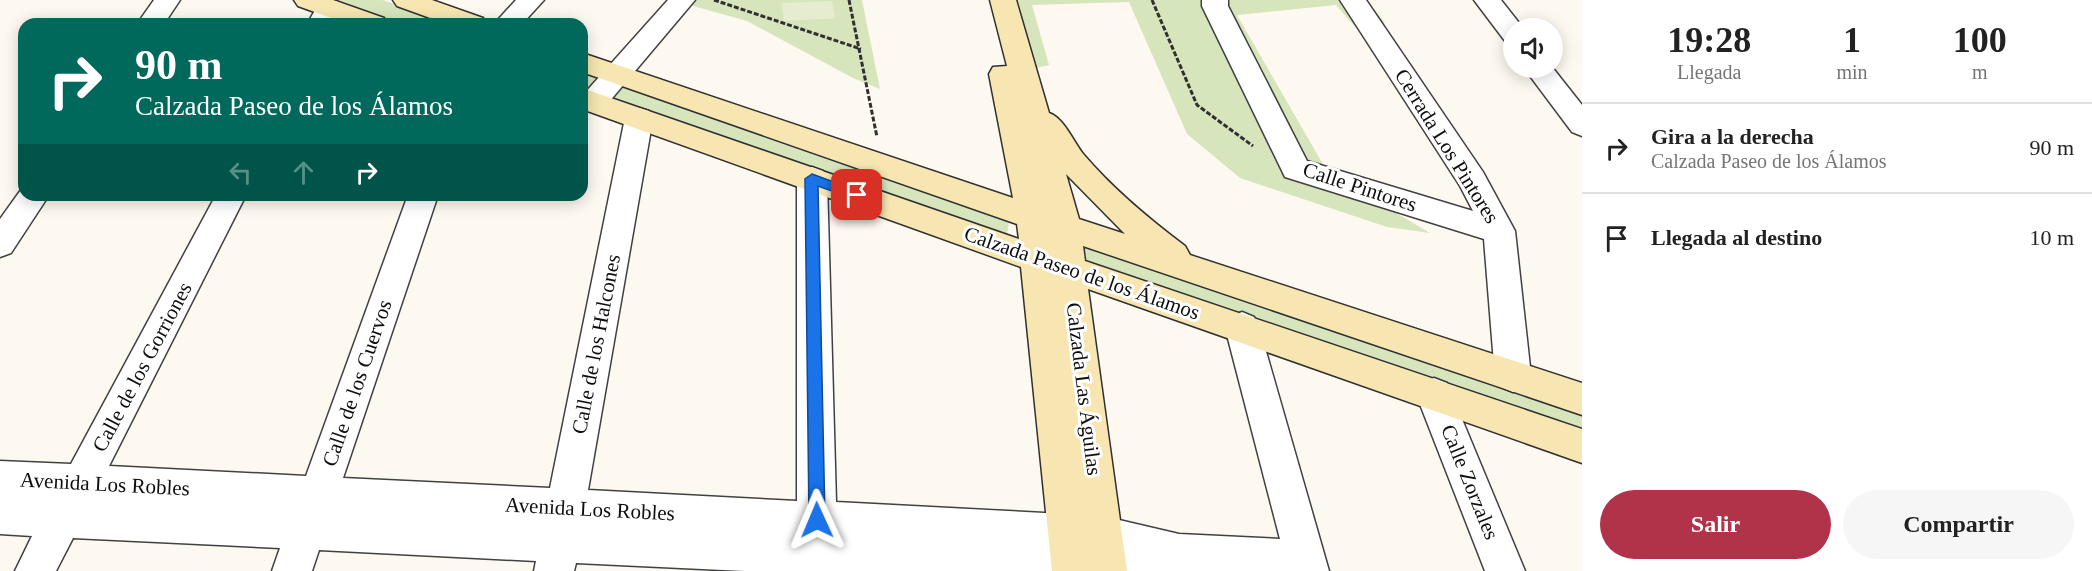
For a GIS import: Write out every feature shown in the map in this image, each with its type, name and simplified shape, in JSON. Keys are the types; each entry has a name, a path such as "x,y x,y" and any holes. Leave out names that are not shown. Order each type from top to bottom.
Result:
{"main road":[{"path":"406,0 457,18"},
{"name":"Calzada Las Águilas","path":"984,0 1009,96 1032,217 1037,259 1088,558"},
{"name":"Calzada Las Águilas","path":"1003,0 1032,98 1066,228 1088,558"},
{"path":"319,11 349,18"},
{"name":"Calzada Paseo de los Álamos","path":"588,64 883,167 1582,399"},
{"path":"1032,98 1065,150 1111,203 1150,237 1198,272"},
{"name":"Calzada Paseo de los Álamos","path":"588,100 1037,259 1242,327 1582,446"}],"street":[{"path":"154,18 167,0"},
{"path":"513,18 531,0"},
{"path":"588,99 617,74 682,0"},
{"name":"Calle Pintores","path":"1215,0 1215,6 1296,169 1499,231"},
{"name":"Cerrada Los Pintores","path":"1353,0 1472,180 1499,231 1513,376"},
{"path":"1487,0 1503,21"},
{"path":"1546,78 1582,125"},
{"name":"Calle de los Halcones","path":"560,540 639,118"},
{"path":"812,179 816,549"},
{"path":"0,244 30,201"},
{"name":"Calle de los Gorriones","path":"35,571 228,201"},
{"name":"Calle de los Cuervos","path":"292,571 421,201"},
{"path":"1242,327 1307,566"},
{"name":"Calle Zorzales","path":"1434,394 1505,571"},
{"name":"Avenida Los Robles","path":"0,479 81,483 560,540 1088,558 1179,555 1307,566"},
{"name":"Avenida Los Robles","path":"0,515 63,518 313,512"}],"path":[{"path":"714,0 861,49"},
{"path":"849,0 861,49 883,167"},
{"path":"1152,0 1197,105 1243,140 1296,169"}],"green space":[{"path":"323,0 383,0 436,18 374,18"},
{"path":"688,0 862,0 880,89 853,78 747,21 686,4"},
{"path":"1011,0 1367,0 1385,23 1355,27 1336,5 1237,15 1328,173 1430,233 1387,227 1240,178 1187,134 1129,2 1032,5 1049,65 1031,69"},
{"path":"832,1 835,18 784,21 782,3"},
{"path":"588,70 1010,216 1006,241 588,93"},
{"path":"1075,236 1582,406 1582,441 1077,266"}],"route":[{"path":"817,520 812,179 857,195"}]}
